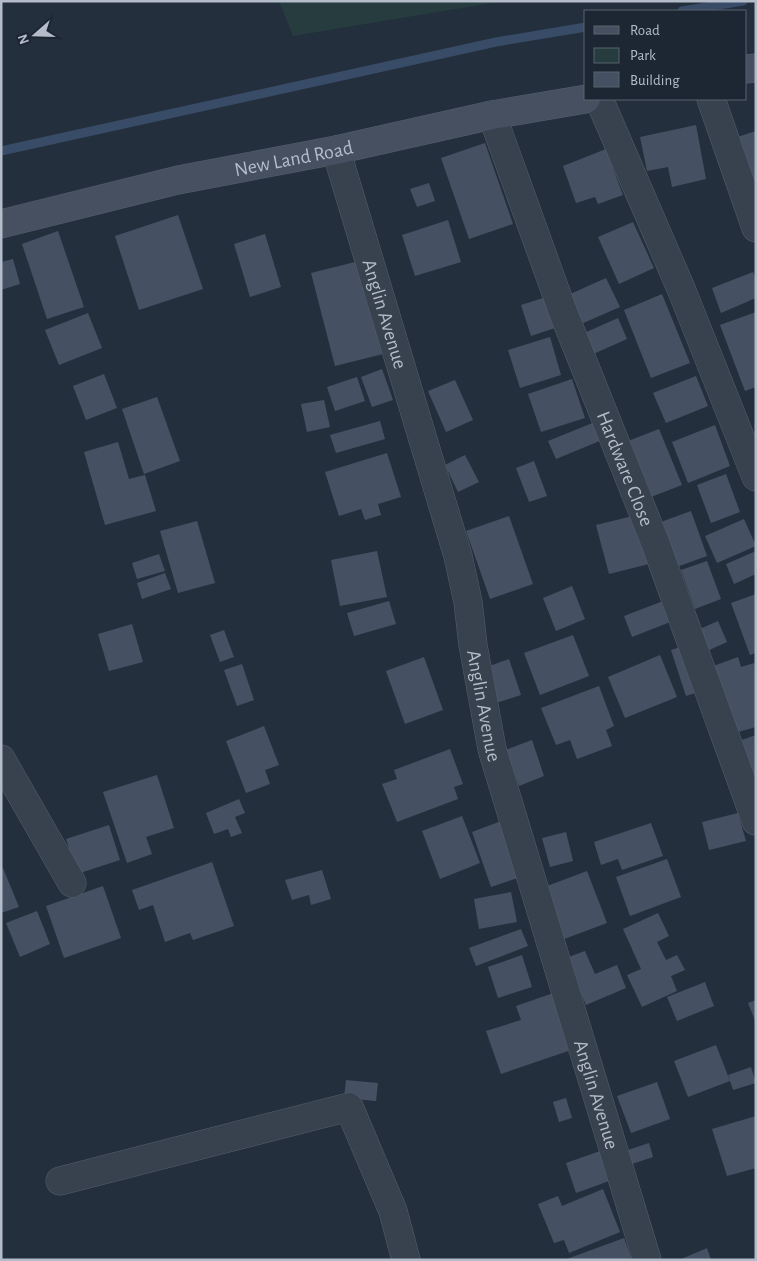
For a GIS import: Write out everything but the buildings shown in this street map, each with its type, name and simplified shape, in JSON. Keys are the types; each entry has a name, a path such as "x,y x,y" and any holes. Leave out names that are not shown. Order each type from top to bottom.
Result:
{"street":[{"name":"New Land Road","path":"1,224 178,180 336,150 492,116 584,99"},
{"path":"599,100 682,291 756,477"},
{"path":"711,100 756,228"},
{"name":"Hardware Close","path":"492,116 563,312 655,542 756,821"},
{"name":"Anglin Avenue","path":"336,150 458,556 468,602 473,645 492,749 647,1260"},
{"path":"1,759 72,883"},
{"path":"60,1181 349,1107 394,1212 406,1260"}],"green space":[{"path":"279,1 504,1 293,36"}],"waterway":[{"path":"688,10 743,1"},
{"path":"1,151 496,42 584,27"}]}
